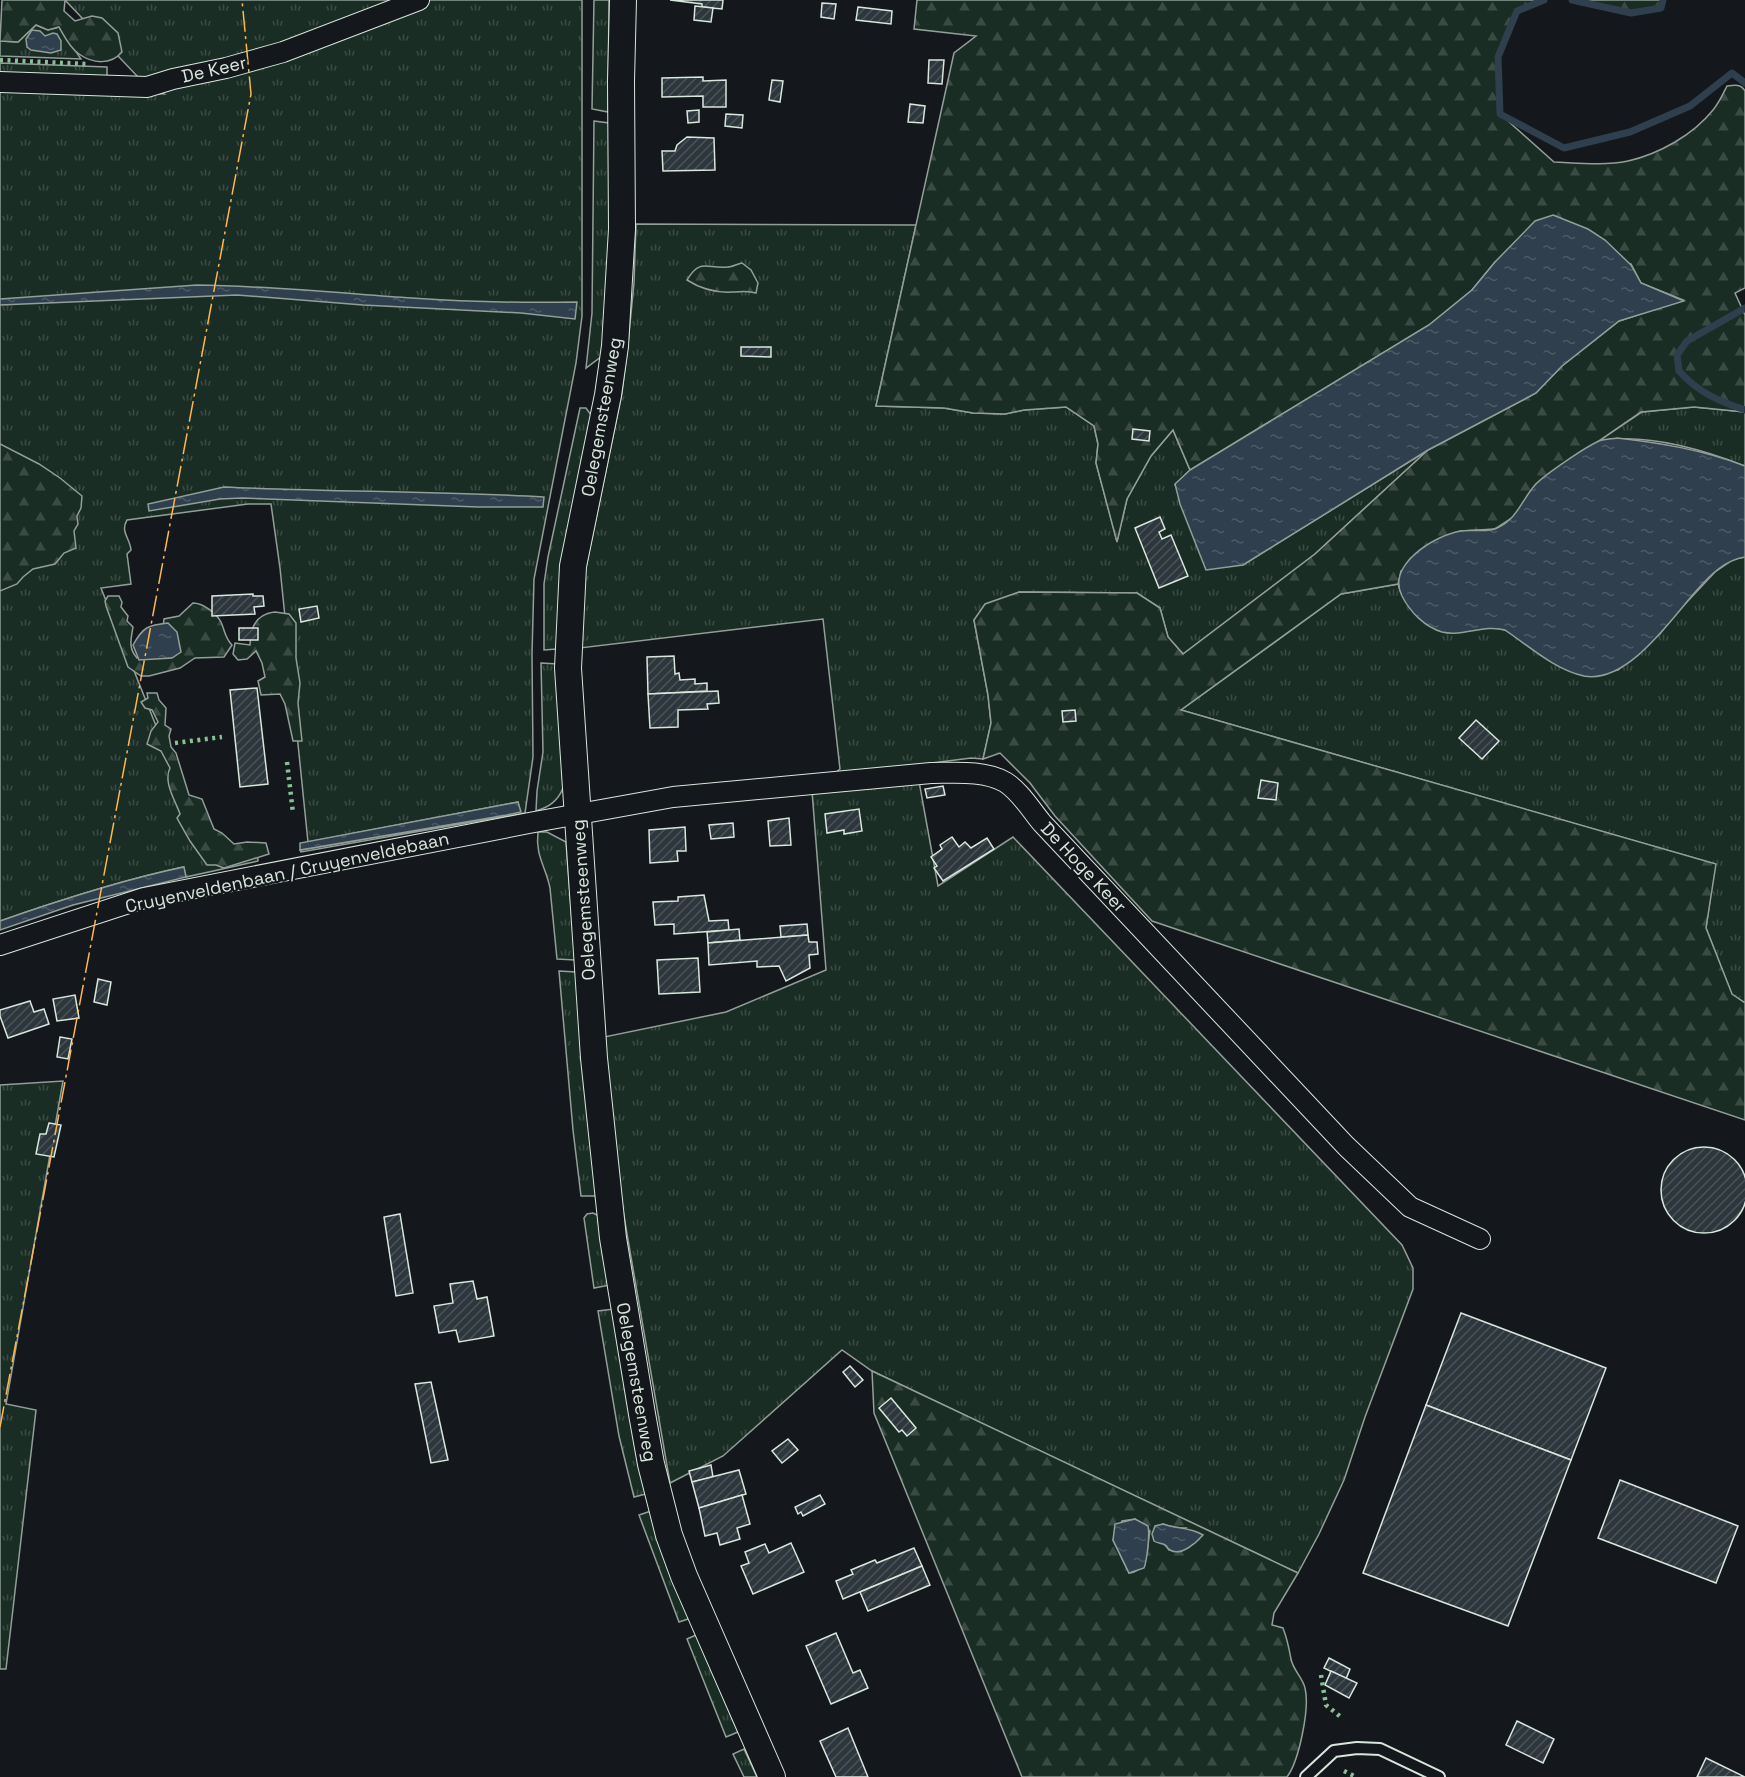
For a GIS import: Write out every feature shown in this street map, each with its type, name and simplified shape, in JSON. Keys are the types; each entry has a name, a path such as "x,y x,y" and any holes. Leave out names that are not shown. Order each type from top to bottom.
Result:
{"street":[{"name":"De Keer","path":"0,82 147,87 283,52 419,0"},
{"name":"Oelegemsteenweg","path":"622,0 622,230 615,346 608,395 573,566 569,611 568,668 594,1058 613,1238 651,1464 669,1535 684,1576 772,1777"},
{"name":"De Hoge Keer","path":"578,814 673,797 931,773 973,774 1005,782 1346,1146 1410,1206 1480,1239"},
{"name":"Cruyenveldenbaan / Cruyenveldebaan","path":"0,945 144,898 578,814"}],"lane":[{"path":"1306,1777 1334,1751 1357,1748 1380,1749 1439,1777"}],"green space":[{"path":"2,0 65,0 64,11 75,21 92,16 102,18 118,33 122,52 107,61 90,60 73,49 59,27 48,30 36,25 18,42 0,41"},
{"path":"65,0 582,0 582,316 576,363 534,579 533,757 525,813 301,852 300,850 507,815 519,808 518,802 308,842 280,568 271,504 248,504 127,520 125,532 131,550 127,554 131,584 101,588 210,861 257,852 258,861 186,877 183,867 160,872 91,891 0,921 0,88 164,94 137,76"},
{"path":"594,0 609,0 608,112 592,109"},
{"path":"917,0 1544,0 1517,11 1498,57 1500,114 1554,162 1610,163 1628,161 1652,154 1696,128 1715,107 1727,86 1742,87 1745,91 1745,288 1735,293 1745,315 1745,412 1694,407 1641,412 1536,484 1515,516 1495,529 1460,531 1401,571 1398,584 1341,594 1181,710 1716,864 1706,928 1732,994 1745,1003 1745,1120 1152,921 1055,816 1030,783 1000,753 983,759 991,723 974,620 985,604 1019,592 1137,593 1160,608 1168,637 1183,654 1315,554 1428,450 1536,393 1562,366 1619,321 1683,300 1641,283 1631,264 1495,262 1472,290 1429,325 1190,470 1173,430 1151,456 1127,499 1117,542 1096,463 1098,444 1094,426 1066,407 1024,410 1005,414 973,413 944,408 876,406 954,53 976,36 914,29"},
{"path":"1572,0 1663,0 1661,8 1631,13"},
{"path":"36,25 48,30 59,27 81,59 0,56 0,41 18,42"},
{"path":"0,63 107,67 107,76 0,73"},
{"path":"594,121 609,123 609,273 602,356 586,368 592,313"},
{"path":"636,224 916,225 876,406 944,408 973,413 1005,414 1024,410 1066,407 1094,426 1098,444 1096,463 1117,541 1127,499 1151,456 1173,430 1190,470 1175,485 1243,565 1428,450 1315,554 1183,654 1168,637 1160,608 1137,593 1019,592 974,620 991,723 983,759 971,758 916,765 938,886 1013,837 1402,1245 1413,1268 1413,1289 1344,1480 1298,1573 872,1371 842,1350 723,1456 670,1483 621,1199 604,1037 726,1012 826,970 812,791 840,769 823,619 580,648 583,582 622,393 634,283"},
{"path":"742,263 751,270 758,283 756,293 714,291 687,280 700,267 730,267"},
{"path":"1694,407 1745,412 1745,466 1673,444 1635,439 1599,441 1642,412"},
{"path":"580,408 586,408 591,415 557,649 544,650 544,584 548,557"},
{"path":"0,444 39,464 82,496 81,508 77,516 78,524 74,531 76,548 64,553 55,564 33,569 17,584 0,591"},
{"path":"1745,557 1745,1003 1732,995 1706,928 1715,864 1181,710 1341,594 1398,584 1415,612 1427,624 1438,630 1459,632 1492,628 1505,630 1559,666 1585,676 1618,670 1660,634 1715,572 1734,559"},
{"path":"108,596 119,596 122,602 121,607 128,616 127,621 133,627 131,647 137,658 163,628 164,619 179,616 193,603 209,609 216,615 232,645 224,657 195,658 180,668 141,676 128,667 106,606 105,601"},
{"path":"275,612 289,614 296,623 296,658 300,683 298,703 302,741 293,741 285,704 280,694 261,695 258,681 265,677 256,651 247,659 238,660 233,654 235,643 250,645 255,622 263,615"},
{"path":"541,663 558,664 563,788 552,803 536,811 543,752"},
{"path":"147,693 157,693 159,700 166,708 165,725 171,729 169,736 171,747 176,753 189,795 202,799 214,829 234,844 266,843 269,854 224,868 207,865 177,818 180,814 170,791 168,773 170,768 161,751 147,744 151,731 158,722 152,710 145,708 141,702 148,698"},
{"path":"538,832 547,832 566,842 575,960 557,959 550,888 539,855"},
{"path":"559,971 576,972 596,1196 581,1196"},
{"path":"63,1081 6,1404 36,1410 6,1669 0,1669 0,1085"},
{"path":"593,1213 599,1216 610,1285 594,1288 584,1218 587,1214"},
{"path":"614,1309 646,1494 634,1497 619,1436 598,1311"},
{"path":"872,1371 1298,1573 1274,1613 1272,1625 1283,1628 1292,1663 1304,1684 1306,1697 1305,1721 1299,1747 1287,1777 1022,1777 874,1413","holes":["1135,1519 1150,1531 1144,1563 1141,1568 1129,1573 1113,1540 1122,1521","1163,1524 1175,1528 1186,1528 1169,1550 1165,1545"]},
{"path":"651,1511 691,1618 679,1622 639,1515"},
{"path":"696,1635 738,1732 726,1737 687,1639"},
{"path":"744,1749 757,1777 744,1777 733,1754"}],"water":[{"path":"32,30 40,31 45,36 57,34 61,41 61,50 51,53 31,50 27,47 26,39"},
{"path":"1553,215 1588,229 1605,240 1631,265 1641,283 1684,301 1619,321 1562,366 1536,393 1428,450 1243,565 1206,570 1180,504 1175,484 1190,470 1429,325 1472,290 1495,262 1535,221"},
{"path":"197,285 453,300 577,302 575,319 521,313 363,305 237,295 0,305 0,299"},
{"path":"1617,438 1682,448 1745,466 1745,557 1731,561 1713,574 1647,647 1632,660 1617,670 1600,676 1584,676 1563,669 1505,630 1489,628 1458,633 1442,632 1424,623 1409,608 1402,596 1399,584 1401,573 1416,553 1439,538 1450,534 1489,530 1504,524 1515,514 1535,485 1547,475 1593,444 1601,440"},
{"path":"224,487 544,497 543,507 478,507 242,498 220,499 149,511 148,504"},
{"path":"168,623 177,632 181,652 172,658 139,660 133,645 140,634 151,626"},
{"path":"518,802 521,812 300,850 300,843"},
{"path":"184,867 186,877 73,905 0,930 0,921 23,913 114,884"},
{"path":"1135,1519 1148,1526 1148,1547 1144,1568 1129,1573 1113,1540 1115,1524"},
{"path":"1163,1524 1203,1535 1188,1548 1174,1552 1154,1541 1152,1534 1155,1526"}],"building":[{"path":"670,0 723,0 722,9"},
{"path":"822,3 836,4 834,19 821,17"},
{"path":"695,6 713,8 711,22 694,20"},
{"path":"858,7 892,11 891,24 856,20"},
{"path":"929,60 944,60 942,84 928,83"},
{"path":"703,77 703,81 726,80 726,107 703,107 703,96 662,97 662,78"},
{"path":"772,80 783,81 780,102 769,100"},
{"path":"910,104 925,106 923,123 908,122"},
{"path":"699,110 699,122 688,123 687,111"},
{"path":"726,114 743,115 742,128 725,126"},
{"path":"687,137 714,138 715,170 663,171 662,151 675,151 677,145"},
{"path":"741,347 771,347 771,357 741,356"},
{"path":"1133,429 1150,431 1149,441 1132,439"},
{"path":"1160,517 1165,529 1159,532 1162,539 1171,535 1188,576 1159,588 1135,528"},
{"path":"253,594 253,596 263,596 264,606 254,607 255,614 212,616 212,596"},
{"path":"317,606 319,618 301,622 299,609"},
{"path":"239,628 258,628 258,640 239,640"},
{"path":"674,656 675,674 679,673 680,680 695,679 695,684 707,683 707,691 648,694 647,657"},
{"path":"257,688 268,784 240,787 230,690"},
{"path":"718,691 719,703 707,704 708,709 678,710 678,727 650,728 648,694"},
{"path":"1075,710 1076,721 1063,722 1062,711"},
{"path":"1476,720 1499,741 1482,759 1459,738"},
{"path":"1261,780 1278,783 1276,800 1258,798"},
{"path":"943,786 945,795 927,798 925,789"},
{"path":"859,809 862,831 844,834 844,830 827,833 825,814"},
{"path":"789,818 791,845 770,846 768,821"},
{"path":"733,823 734,837 711,839 709,825"},
{"path":"685,827 686,851 677,851 678,861 650,863 649,830"},
{"path":"952,837 959,847 965,842 971,848 987,838 994,849 943,881 934,868 937,866 931,857 942,849 940,845"},
{"path":"704,895 709,921 728,920 729,930 674,934 674,924 655,925 653,902 678,901 678,897"},
{"path":"807,924 808,935 781,937 780,926"},
{"path":"739,929 740,940 708,943 707,932"},
{"path":"808,935 809,942 817,942 818,954 809,955 810,968 786,981 779,966 757,967 757,961 709,965 708,943"},
{"path":"698,958 700,992 659,994 657,960"},
{"path":"98,979 111,982 107,1005 94,1002"},
{"path":"75,995 79,1018 57,1021 53,999"},
{"path":"30,1001 34,1012 44,1009 49,1024 8,1038 0,1010"},
{"path":"60,1037 72,1039 68,1059 57,1057"},
{"path":"49,1123 61,1125 54,1157 36,1154 40,1134 46,1134"},
{"path":"1704,1147 1721,1150 1735,1159 1744,1173 1747,1190 1744,1207 1735,1221 1721,1230 1704,1233 1687,1230 1673,1221 1664,1207 1661,1190 1664,1173 1673,1159 1687,1150"},
{"path":"400,1214 413,1293 396,1296 384,1217"},
{"path":"473,1281 477,1299 487,1297 494,1336 459,1342 456,1330 439,1333 434,1306 453,1303 450,1284"},
{"path":"1461,1313 1606,1368 1571,1460 1426,1405"},
{"path":"850,1366 863,1380 855,1387 843,1372"},
{"path":"431,1382 448,1460 431,1463 415,1384"},
{"path":"891,1398 916,1428 907,1436 902,1430 899,1432 879,1408"},
{"path":"1426,1405 1571,1460 1508,1626 1363,1573"},
{"path":"788,1439 798,1450 782,1463 772,1451"},
{"path":"711,1465 713,1477 692,1482 689,1471"},
{"path":"739,1470 746,1494 699,1508 692,1482"},
{"path":"1620,1480 1738,1526 1716,1583 1598,1538"},
{"path":"742,1495 750,1524 737,1528 740,1539 720,1545 717,1533 705,1536 699,1508"},
{"path":"820,1495 825,1504 803,1516 801,1512 798,1514 795,1507"},
{"path":"791,1543 804,1572 753,1594 741,1566 749,1563 745,1552 765,1544 769,1553"},
{"path":"914,1548 922,1566 843,1599 836,1581 853,1574 851,1570 875,1560 877,1563"},
{"path":"922,1566 930,1585 868,1611 860,1592"},
{"path":"836,1633 853,1673 860,1670 868,1688 831,1704 806,1646"},
{"path":"1329,1658 1350,1669 1346,1679 1324,1668"},
{"path":"1331,1671 1357,1683 1349,1698 1325,1685"},
{"path":"1517,1721 1554,1739 1543,1763 1506,1745"},
{"path":"848,1728 868,1777 836,1777 820,1741"},
{"path":"1706,1758 1745,1777 1697,1777"}],"waterway":[{"path":"1544,0 1517,11 1498,57 1500,114 1564,148 1630,132 1690,106 1732,73 1745,83"},
{"path":"1572,0 1631,13 1661,8 1663,0"},
{"path":"1745,308 1687,341 1677,355 1679,371 1694,385 1717,399 1745,410"}],"hedge":[{"path":"0,60 87,64"},
{"path":"175,743 222,737"},
{"path":"287,762 293,813"},
{"path":"1321,1675 1326,1705 1342,1718"},
{"path":"1344,1771 1356,1777"}],"power":[{"path":"0,1427 251,94 242,0"}]}
